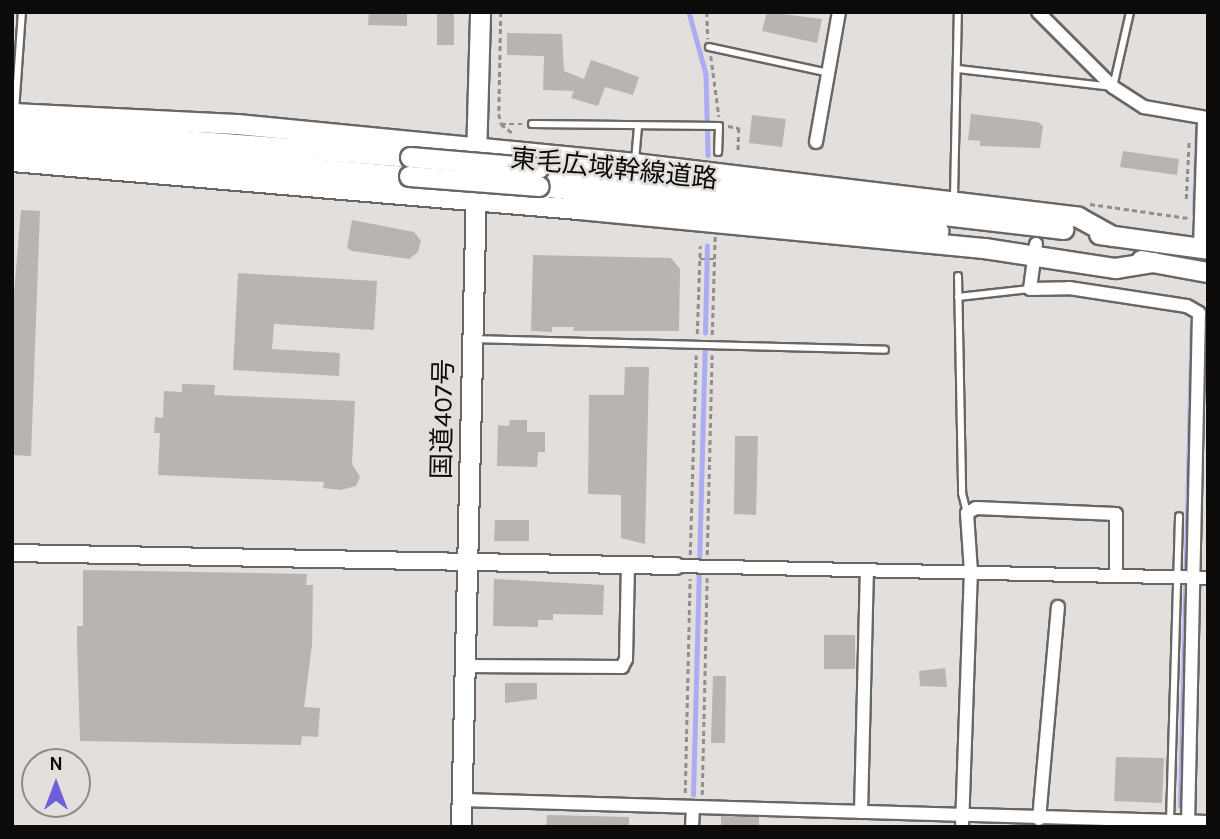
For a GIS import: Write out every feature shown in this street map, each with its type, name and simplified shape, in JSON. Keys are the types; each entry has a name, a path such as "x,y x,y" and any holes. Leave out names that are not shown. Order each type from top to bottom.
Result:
{"highway":[{"name":"国道407号","path":"461,827 480,12"},
{"path":"13,118 237,124 635,163 953,199 1078,217 1112,236"},
{"name":"東毛広域幹線道路","path":"13,118 410,166"},
{"name":"東毛広域幹線道路","path":"12,143 410,166 539,177 1112,236 1204,249"},
{"path":"12,161 1035,250 1115,268 1154,262 1208,272"},
{"name":"東毛広域幹線道路","path":"539,177 1035,250"}],"street":[{"path":"816,142 839,12"},
{"path":"1038,12 1112,88 1144,107 1206,118 1204,249"},
{"path":"1035,250 1030,289 1069,288 1187,306 1199,313 1202,578 1188,824"},
{"path":"963,820 971,572 967,513 976,508 1116,514 1116,576"},
{"path":"12,553 1202,578"},
{"path":"465,666 622,667 626,659 628,566"},
{"path":"861,811 867,571"},
{"path":"1039,819 1058,607"},
{"path":"461,800 689,801 963,820 1170,821 1188,824 1208,822"},
{"path":"689,801 692,827"}],"lane":[{"path":"13,118 22,12"},
{"path":"953,199 958,12"},
{"path":"958,69 1112,88 1129,12"},
{"path":"709,47 829,73"},
{"path":"532,124 716,126 718,152"},
{"path":"635,163 638,126"},
{"path":"958,276 962,493 967,513"},
{"path":"958,297 1030,289"},
{"path":"471,338 885,350"},
{"path":"1170,821 1179,516"}],"path":[{"path":"501,12 501,124"},
{"path":"707,12 716,126"},
{"path":"1186,199 1190,115"},
{"path":"501,124 532,124"},
{"path":"501,124 518,135"},
{"path":"728,126 739,128 738,151"},
{"path":"707,558 715,236"},
{"path":"689,801 685,566 700,246"},
{"path":"700,258 714,258"},
{"path":"702,795 707,575"}],"building":[{"path":"369,12 407,12 407,26 368,25"},
{"path":"437,12 454,12 454,45 437,45"},
{"path":"767,12 822,19 817,43 762,31"},
{"path":"507,33 562,34 564,71 584,79 591,60 606,65 639,77 633,95 605,87 598,106 571,98 574,91 543,90 544,56 507,55"},
{"path":"971,114 1038,122 1043,126 1040,148 980,146 980,141 968,140"},
{"path":"752,115 786,119 782,147 749,143"},
{"path":"1123,151 1179,159 1177,175 1120,167"},
{"path":"21,210 40,211 31,456 12,455 12,318"},
{"path":"352,220 414,232 421,241 418,252 409,259 352,251 347,248"},
{"path":"533,255 671,258 680,269 679,331 573,331 574,327 552,327 552,332 531,331"},
{"path":"238,273 377,281 374,330 274,324 272,349 340,353 339,376 233,370"},
{"path":"625,367 649,367 645,544 621,538 621,495 588,494 589,395 624,395"},
{"path":"182,384 215,385 214,395 355,401 352,464 360,477 356,486 341,490 323,488 324,482 158,475 160,433 154,433 155,417 163,418 164,391 182,392"},
{"path":"510,420 527,420 527,432 545,432 545,452 538,452 537,467 497,466 498,425 509,426"},
{"path":"735,436 758,436 756,515 734,514"},
{"path":"495,520 529,520 529,541 494,541"},
{"path":"83,570 307,574 306,585 313,585 312,645 304,707 320,708 318,737 302,736 301,745 80,741 77,626 83,626"},
{"path":"494,579 604,585 603,615 553,614 553,620 538,620 538,627 493,626"},
{"path":"824,635 855,635 855,669 824,669"},
{"path":"945,668 947,687 920,686 919,671"},
{"path":"713,676 726,676 725,743 711,743"},
{"path":"505,683 537,683 537,699 505,703"},
{"path":"1116,757 1164,758 1162,803 1114,801"},
{"path":"547,815 629,817 629,827 546,827"},
{"path":"721,816 759,817 759,827 721,827"}],"waterway":[{"path":"689,12 706,74 708,155"},
{"path":"1194,214 1197,128"},
{"path":"705,333 707,246"},
{"path":"1180,806 1192,327"},
{"path":"693,795 705,351"}]}
